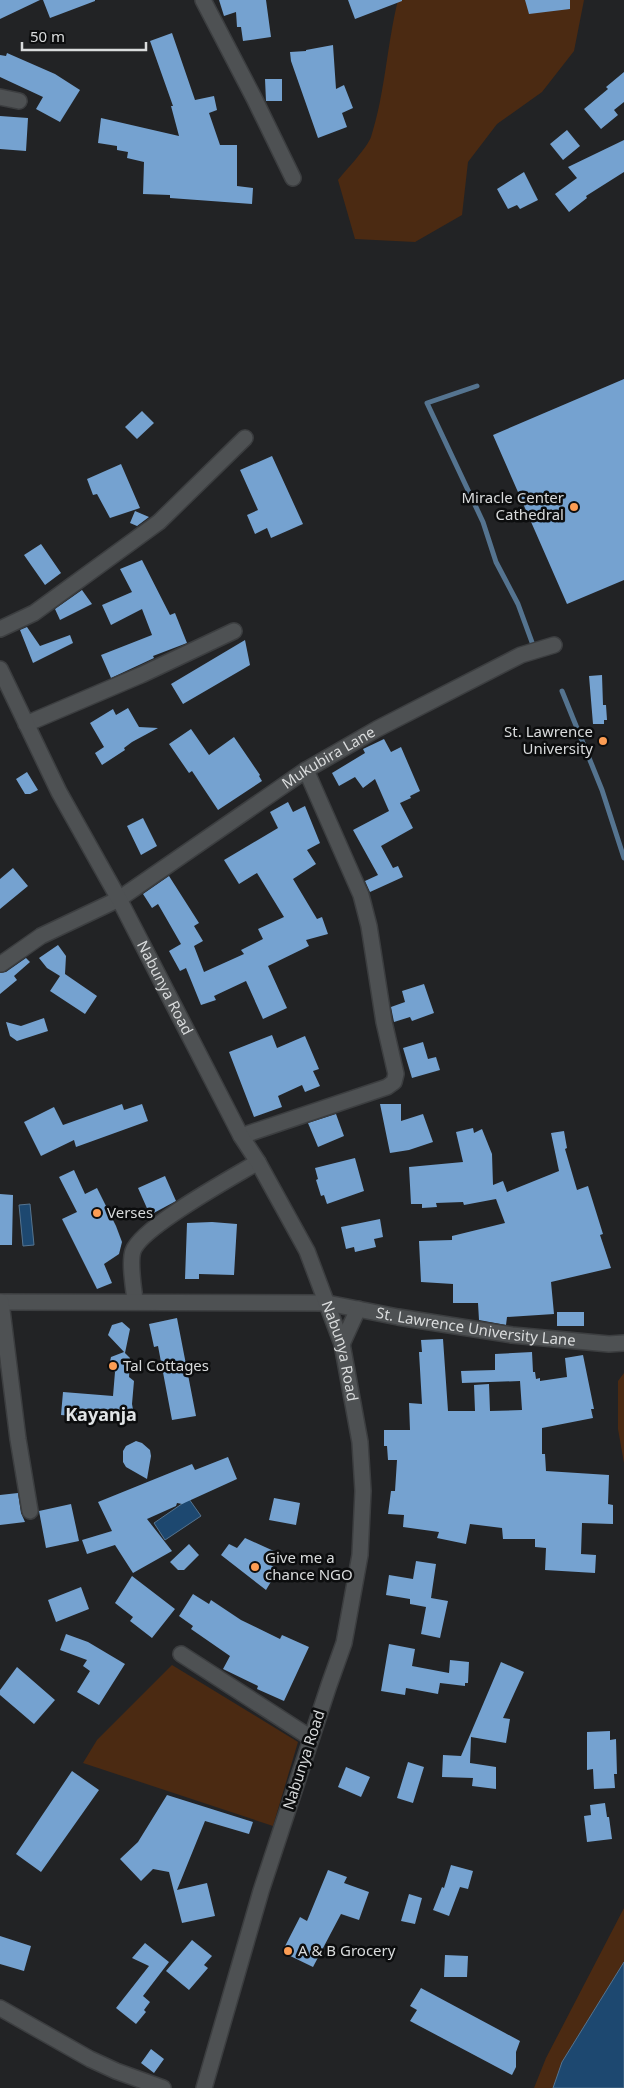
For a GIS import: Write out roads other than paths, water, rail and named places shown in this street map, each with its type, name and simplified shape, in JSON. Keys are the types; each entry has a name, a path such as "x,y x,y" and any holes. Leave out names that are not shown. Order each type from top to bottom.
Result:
{"street":[{"path":"203,0 293,178"},
{"path":"0,96 19,101"},
{"path":"0,629 34,613 159,522 245,438"},
{"path":"26,724 142,675 234,631"},
{"name":"Mukubira Lane","path":"1,964 41,936 119,899 306,770 377,729 520,655 554,645"},
{"name":"Nabunya Road","path":"0,669 59,792 119,899 241,1136 258,1162 307,1251 342,1344 360,1442 363,1491 360,1555 344,1643 311,1738 262,1891 204,2088"},
{"path":"241,1136 387,1087 394,1082 396,1074 384,1022 369,926 360,895 306,770"},
{"path":"134,1301 132,1253 139,1242 186,1205 258,1162"},
{"path":"1,1302 18,1439 30,1511"},
{"name":"St. Lawrence University Lane","path":"1,1302 327,1303 512,1335 624,1344"},
{"path":"342,1344 358,1309"},
{"path":"182,1654 311,1738"},
{"path":"0,2008 116,2072 164,2088"}],"water":[{"path":"30,1204 34,1245 23,1246 19,1205"},
{"path":"189,1499 201,1516 165,1540 154,1523"},
{"path":"624,1962 624,2088 553,2088 562,2062"}],"waterway":[{"path":"477,386 427,403 483,522 496,562 518,604 533,645"},
{"path":"562,691 602,790 624,858"}],"place":[{"name":"Miracle Center Cathedral","path":"574,507"},
{"name":"St. Lawrence University","path":"603,741"},
{"name":"Verses","path":"97,1213"},
{"name":"Tal Cottages","path":"113,1366"},
{"name":"Give me a chance NGO","path":"255,1567"},
{"name":"A & B Grocery","path":"288,1951"}],"district":[{"name":"Kayanja","path":"101,1415"}]}
